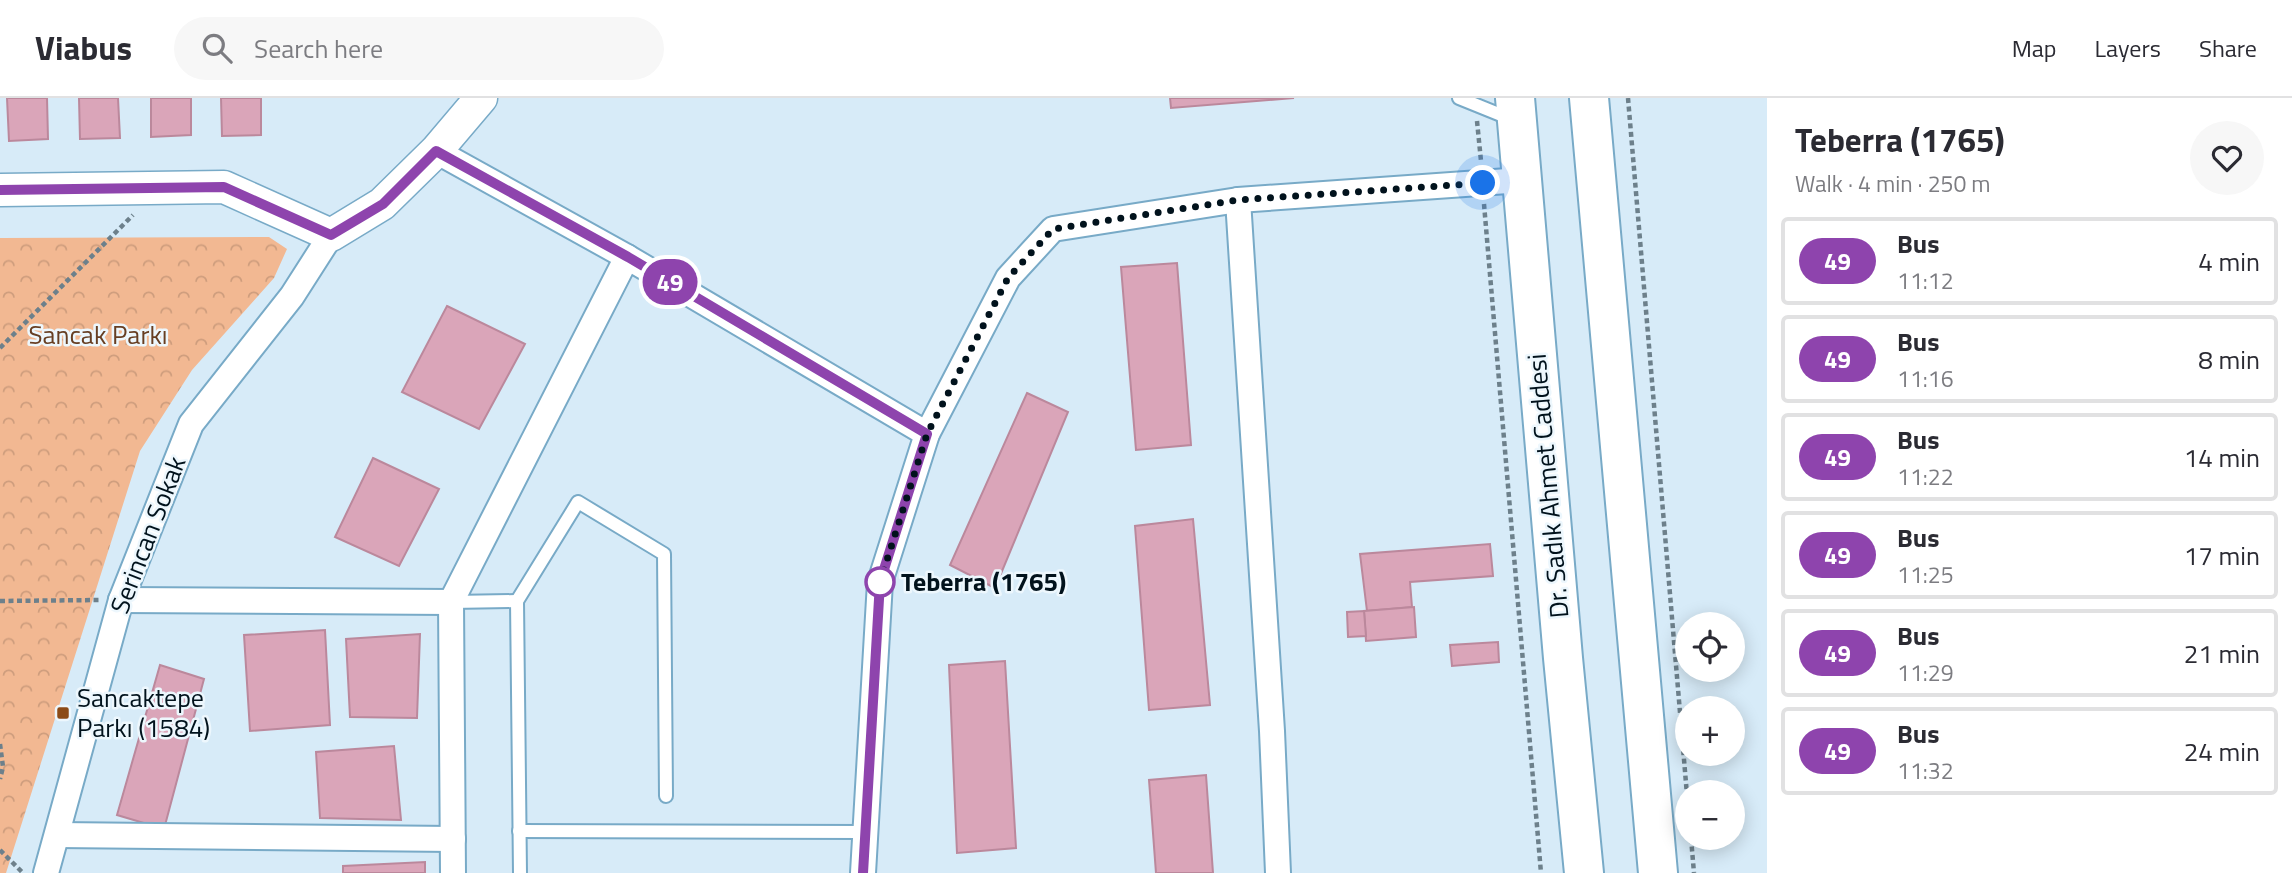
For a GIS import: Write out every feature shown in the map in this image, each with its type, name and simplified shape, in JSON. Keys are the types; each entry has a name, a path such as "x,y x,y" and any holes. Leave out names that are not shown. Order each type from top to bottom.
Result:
{"main road":[{"path":"1589,98 1658,873"},
{"name":"Dr. Sadık Ahmet Caddesi","path":"1516,110 1584,873"}],"street":[{"path":"0,190 224,187 331,235 383,204 436,151 481,98"},
{"path":"436,151 628,257 927,434"},
{"path":"863,873 880,582 927,434 1008,278 1053,229 1238,200 1522,180"},
{"path":"1238,200 1272,731 1278,873"},
{"name":"Serincan Sokak","path":"46,873 121,600 191,424 292,296 331,235"},
{"path":"453,873 451,602 628,257"},
{"path":"121,600 451,602"},
{"path":"57,835 453,839"}],"lane":[{"path":"1460,98 1476,105 1516,110"},
{"path":"520,873 517,601 578,502 664,554 666,796"},
{"path":"451,602 517,601"},
{"path":"519,831 866,832"}],"path":[{"path":"1628,98 1686,780"},
{"path":"1476,105 1541,873"},
{"path":"0,348 160,188"},
{"path":"0,600 121,600"},
{"path":"0,744 3,767 0,779"},
{"path":"0,850 23,873"},
{"path":"1692,850 1693,873"}],"green space":[{"name":"Sancak Parkı","path":"269,237 287,249 274,278 192,370 140,451 6,873 0,873 0,238"}],"building":[{"path":"7,98 47,98 48,139 9,141"},
{"path":"79,98 118,98 120,138 80,139"},
{"path":"151,98 191,98 191,135 151,137"},
{"path":"221,98 261,98 261,135 222,136"},
{"path":"1170,98 1294,98 1171,108"},
{"path":"1177,263 1191,445 1136,450 1121,267"},
{"path":"447,306 525,344 479,429 402,392"},
{"path":"1027,393 1068,412 995,588 950,565"},
{"path":"373,458 439,489 399,566 335,537"},
{"path":"1193,519 1210,705 1149,710 1135,526"},
{"path":"1490,544 1493,576 1410,582 1412,607 1367,611 1360,554"},
{"path":"1414,607 1416,637 1366,641 1364,611"},
{"path":"1364,611 1366,636 1348,637 1347,612"},
{"path":"325,630 330,725 250,731 244,635"},
{"path":"420,634 417,718 350,717 346,639"},
{"path":"1498,642 1499,662 1452,666 1450,645"},
{"path":"1005,661 1016,848 957,853 949,665"},
{"path":"160,665 204,679 164,829 117,815"},
{"path":"394,746 401,820 320,818 316,752"},
{"path":"1206,775 1213,873 1156,873 1149,780"},
{"path":"425,862 425,873 343,873 343,866"}],"bus line":[{"name":"49","path":"0,190 224,187 331,235 383,204 436,151 628,257 927,434 880,582 863,873"}],"place":[{"name":"Teberra (1765)","path":"880,582"},
{"name":"Sancaktepe Parkı (1584)","path":"63,713"}],"route":[{"path":"880,582 927,434 1008,278 1053,229 1238,200 1483,183"}]}
